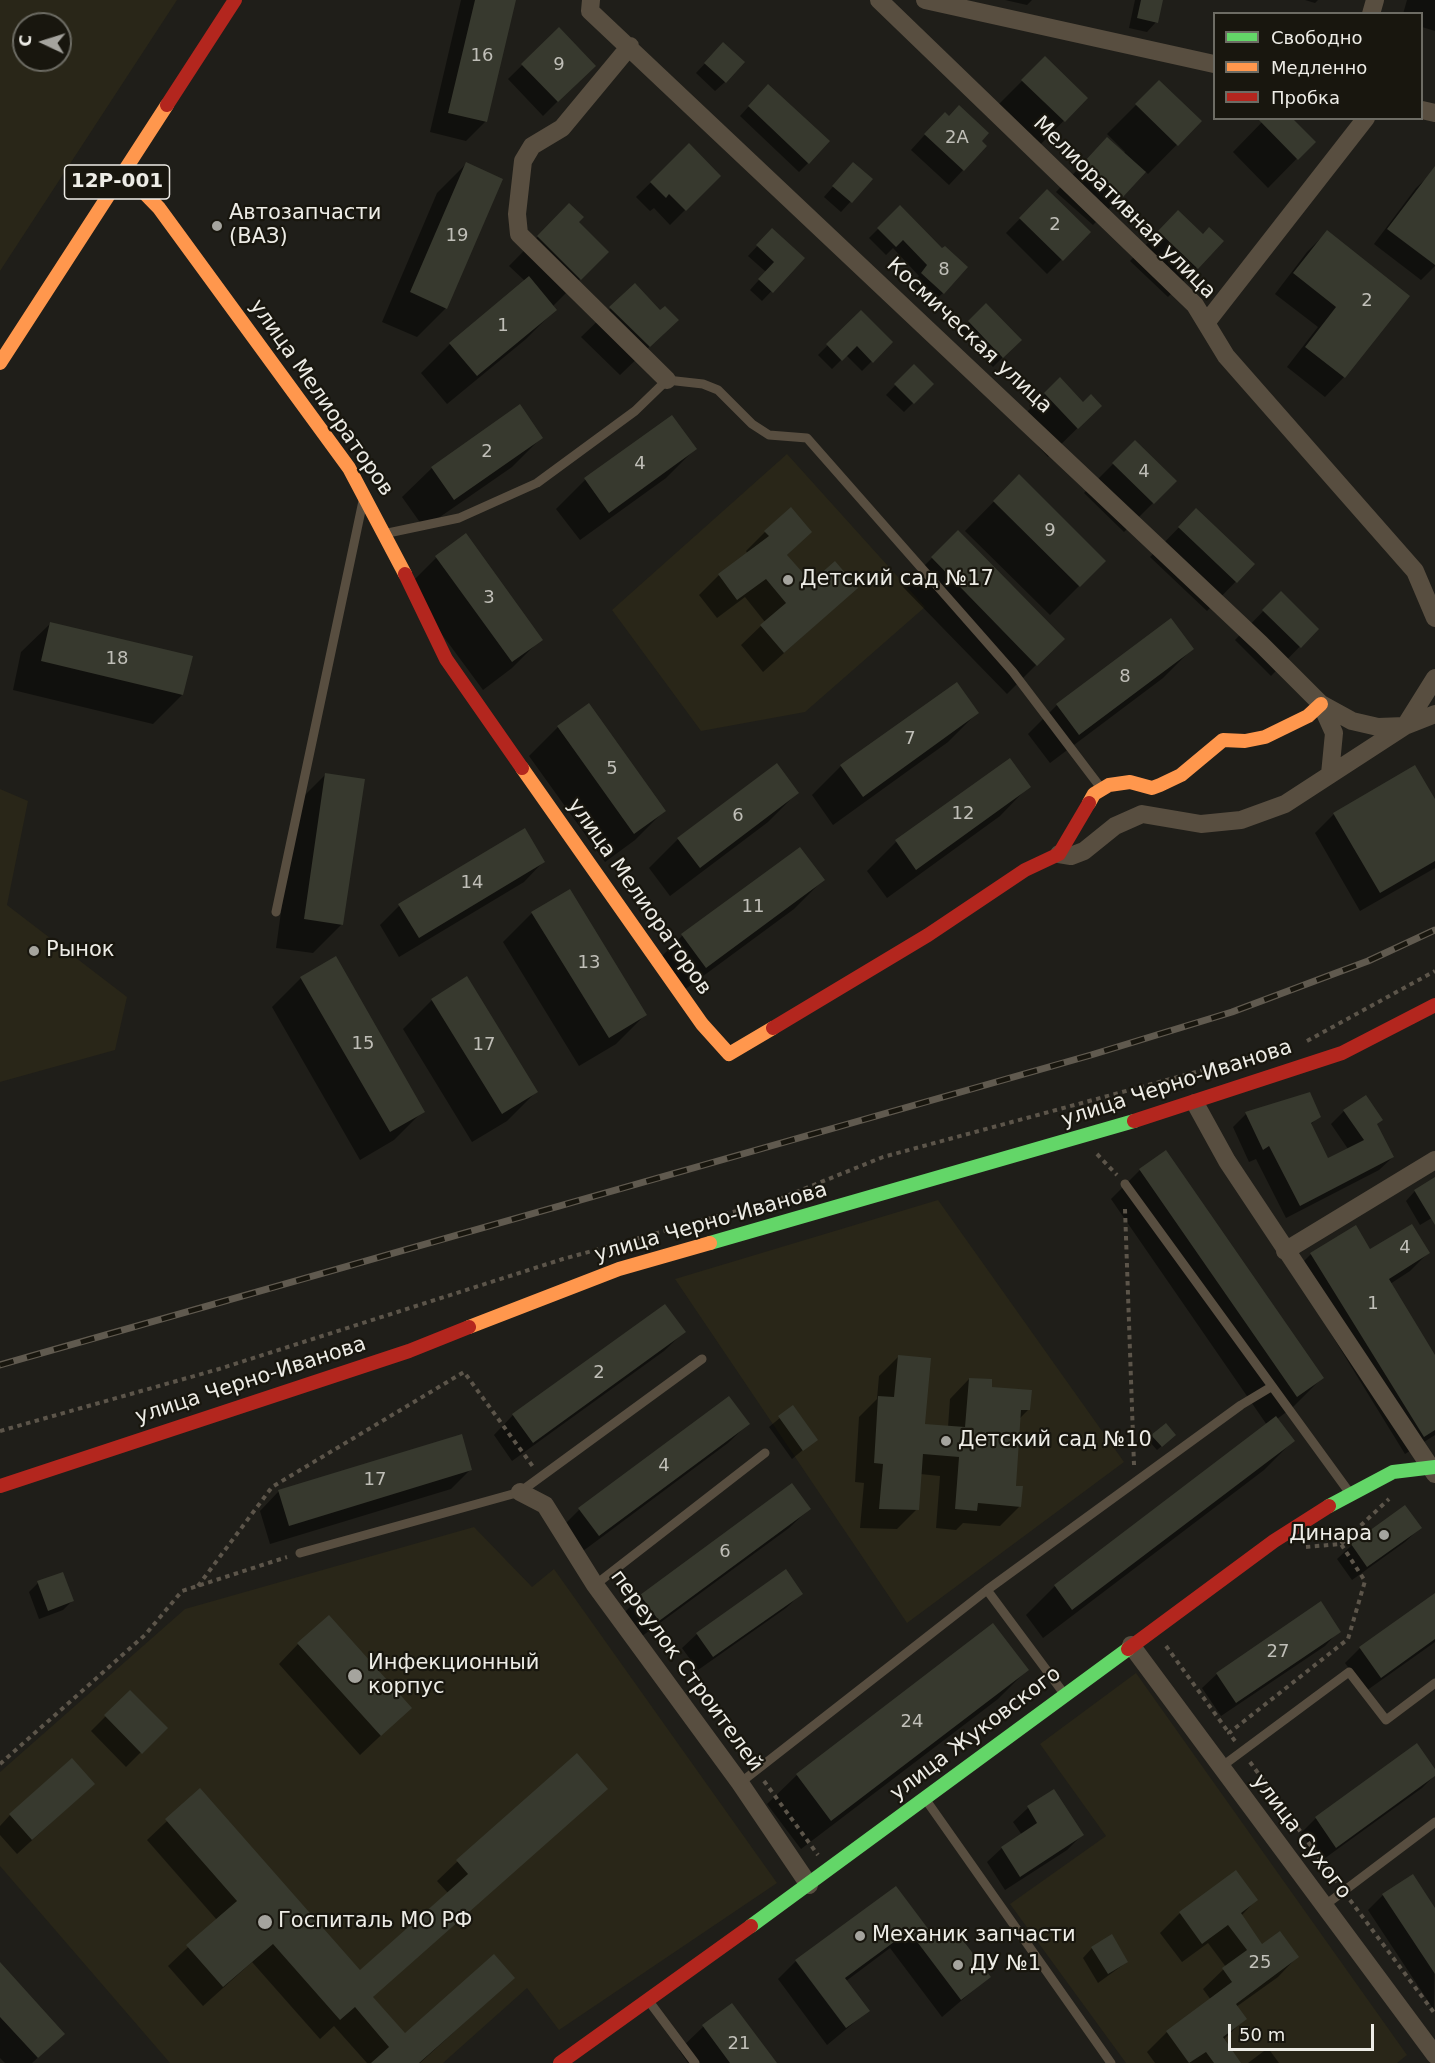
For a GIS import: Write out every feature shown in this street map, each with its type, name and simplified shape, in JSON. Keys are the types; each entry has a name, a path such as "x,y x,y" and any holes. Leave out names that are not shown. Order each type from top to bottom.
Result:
{"street":[{"name":"12Р-001","path":"0,363 235,0"},
{"name":"Космическая улица","path":"591,0 590,11 630,46 1261,644 1321,704"},
{"name":"Мелиоративная улица","path":"879,0 1195,306 1226,356 1415,571 1435,618"},
{"path":"925,0 1213,64"},
{"path":"630,46 562,128 532,146 523,161 517,214 519,234 667,381"},
{"path":"1206,323 1364,120"},
{"name":"улица Мелиораторов","path":"124,172 159,208 311,413 364,492 446,659 702,1024 729,1054 928,935 1025,870 1059,854"},
{"path":"1405,726 1435,678"},
{"path":"1321,704 1365,726 1389,728 1405,726"},
{"path":"1321,704 1334,733 1330,774"},
{"path":"1321,704 1308,716 1265,737 1245,741 1223,740 1181,775 1160,785 1152,788 1130,782 1109,785 1102,789 1094,795 1069,841 1059,854 1071,856 1084,851 1115,826 1142,814 1201,824 1241,820 1285,804 1405,726 1435,714"},
{"name":"улица Черно-Иванова","path":"0,1486 409,1351 619,1269 1195,1103 1342,1053 1435,1005"},
{"path":"1195,1103 1227,1161 1285,1251 1434,1470"},
{"path":"1285,1251 1435,1160"},
{"name":"улица Жуковского","path":"560,2063 809,1885 1274,1541 1350,1493 1393,1472 1434,1470"},
{"name":"переулок Строителей","path":"520,1492 545,1505 595,1586 740,1783 809,1885"},
{"name":"улица Сухого","path":"1131,1645 1435,2055"}],"lane":[{"path":"386,534 459,519 537,483 635,411 667,381 703,384 718,390 752,424 769,435 807,438 1013,672 1102,789"},
{"path":"276,912 364,492"},
{"path":"1125,1184 1350,1493"},
{"path":"300,1553 520,1492 702,1359"},
{"path":"740,1783 987,1590 1240,1405 1271,1387"},
{"path":"595,1586 765,1453"},
{"path":"987,1590 1065,1695"},
{"path":"1221,1767 1349,1672 1386,1720 1435,1683"},
{"path":"925,1799 1111,2063"},
{"path":"1324,1906 1435,1822"},
{"path":"648,2000 695,2063"}],"path":[{"path":"1299,1046 1435,971"},
{"path":"769,1202 883,1157 1291,1047"},
{"path":"1083,1137 1125,1184 1135,1483"},
{"path":"0,1431 219,1369 563,1259 758,1205"},
{"path":"198,1586 272,1487 464,1372"},
{"path":"1301,1548 1341,1545 1365,1581 1348,1639 1229,1733 1435,2014"},
{"path":"0,1764 145,1635 182,1591 300,1553"}],"shaded area":[{"path":"0,0 177,0 0,271"},
{"path":"787,454 925,607 805,712 701,731 612,610"},
{"name":"Рынок","path":"0,789 28,801 7,905 127,997 115,1050 0,1082"},
{"path":"938,1200 1124,1462 907,1623 675,1279"},
{"path":"474,1527 532,1587 554,1569 777,1883 559,2030 527,1988 443,2063 170,2063 0,1866 0,1772 185,1609"},
{"path":"1136,1673 1407,2055 1397,2063 1126,2063 1010,1904 1106,1836 1040,1744"}],"building":[{"path":"475,0 516,0 487,122 448,113"},
{"path":"1141,0 1163,0 1158,23 1137,18"},
{"path":"559,27 596,66 558,102 521,64"},
{"path":"723,42 745,62 726,83 704,63"},
{"path":"1045,56 1088,98 1065,122 1021,80"},
{"path":"1159,80 1202,121 1178,146 1135,104"},
{"path":"768,84 830,141 809,164 748,106"},
{"path":"959,105 989,133 982,141 987,146 964,171 924,134 945,112 949,116"},
{"path":"1259,120 1294,120 1316,142 1298,160"},
{"path":"1107,137 1146,172 1123,197 1084,162"},
{"path":"689,143 721,176 686,211 669,194 666,198 650,182"},
{"path":"466,162 503,179 447,309 410,292"},
{"path":"853,162 873,179 852,203 832,186"},
{"path":"1435,166 1435,265 1387,229"},
{"path":"1047,189 1091,232 1063,261 1019,218"},
{"path":"569,203 584,217 579,222 609,252 581,280 537,236"},
{"path":"900,205 942,248 945,246 968,267 944,294 921,273 927,265 903,240 896,247 877,228"},
{"path":"1178,210 1203,234 1209,227 1224,241 1198,269 1158,231"},
{"path":"772,228 805,258 773,293 758,279 774,262 756,245"},
{"path":"1327,230 1410,296 1345,378 1305,347 1336,307 1293,273"},
{"path":"529,276 557,310 477,376 449,343"},
{"path":"635,283 660,310 665,306 679,320 650,347 609,307"},
{"path":"986,303 1022,340 1003,358 968,321"},
{"path":"861,310 893,342 873,363 857,346 842,361 826,344"},
{"path":"914,364 934,384 914,404 894,384"},
{"path":"1060,377 1083,402 1091,394 1102,406 1078,429 1044,393"},
{"path":"520,404 543,438 454,500 431,467"},
{"path":"672,415 697,449 609,513 584,478"},
{"path":"1135,440 1177,481 1154,504 1112,463"},
{"path":"1019,474 1106,561 1080,587 993,501"},
{"name":"Детский сад №17","path":"791,507 812,532 787,555 811,582 835,561 858,588 784,653 760,625 786,603 766,579 737,600 718,574 769,536 764,531"},
{"path":"1196,508 1255,564 1237,583 1178,527"},
{"path":"958,530 1065,639 1037,666 931,557"},
{"path":"466,533 543,640 512,662 435,556"},
{"path":"1281,591 1319,629 1301,648 1262,610"},
{"path":"1171,618 1194,649 1079,735 1056,704"},
{"path":"50,622 193,656 183,695 41,661"},
{"path":"957,682 979,713 863,797 840,765"},
{"path":"589,703 666,811 634,834 557,726"},
{"path":"1010,758 1031,787 916,870 895,840"},
{"path":"777,763 799,793 700,868 677,838"},
{"path":"1415,765 1435,799 1435,861 1380,893 1333,813"},
{"path":"325,773 365,779 343,925 304,919"},
{"path":"525,828 545,862 419,938 398,904"},
{"path":"800,847 825,880 706,968 681,934"},
{"path":"570,889 647,1015 609,1038 531,912"},
{"path":"336,956 425,1112 390,1132 300,977"},
{"path":"467,976 538,1092 502,1114 431,999"},
{"path":"1310,1092 1321,1117 1311,1123 1328,1158 1364,1140 1343,1110 1366,1095 1383,1120 1377,1124 1394,1157 1300,1206 1269,1146 1263,1150 1245,1112"},
{"path":"1166,1150 1324,1378 1297,1397 1139,1169"},
{"path":"1435,1177 1435,1225 1414,1190"},
{"path":"1412,1224 1430,1253 1389,1279 1435,1355 1435,1430 1424,1437 1310,1253 1356,1225 1370,1249"},
{"path":"665,1304 686,1332 533,1443 512,1414"},
{"path":"898,1355 931,1358 925,1424 965,1427 969,1378 992,1379 992,1387 1032,1390 1030,1410 1021,1410 1016,1486 1023,1486 1021,1507 978,1503 977,1511 955,1509 959,1457 923,1454 919,1510 879,1509 883,1464 874,1463 878,1396 894,1397"},
{"path":"729,1396 750,1424 599,1536 578,1508"},
{"path":"793,1405 818,1440 803,1451 778,1416"},
{"path":"1276,1416 1295,1441 1072,1610 1054,1585"},
{"path":"1166,1423 1176,1435 1162,1447 1151,1435"},
{"path":"462,1434 472,1470 289,1526 278,1490"},
{"path":"792,1483 811,1509 659,1621 640,1595"},
{"path":"1405,1505 1422,1528 1367,1567 1351,1544"},
{"path":"786,1569 803,1594 713,1657 696,1633"},
{"path":"63,1572 74,1601 48,1611 37,1581"},
{"path":"1435,1593 1435,1639 1381,1678 1359,1647"},
{"path":"1321,1601 1341,1632 1236,1703 1216,1673"},
{"name":"Инфекционный корпус","path":"329,1615 412,1708 381,1736 297,1643"},
{"path":"993,1623 1029,1670 831,1821 796,1774"},
{"path":"130,1690 168,1728 142,1754 104,1715"},
{"path":"1417,1743 1435,1769 1435,1776 1336,1848 1315,1817"},
{"name":"Госпиталь МО РФ","path":"577,1753 608,1789 373,1997 405,2033 494,1954 515,1978 419,2063 371,2063 389,2047 355,2007 340,2020 273,1944 223,1987 186,1945 237,1901 165,1819 200,1788 360,1970 468,1874 456,1860"},
{"path":"72,1758 95,1784 32,1840 9,1814"},
{"path":"1054,1789 1084,1835 1020,1877 1001,1847 1037,1823 1027,1806"},
{"path":"1236,1870 1258,1900 1241,1913 1262,1944 1280,1931 1299,1957 1236,2004 1247,2019 1223,2037 1241,2063 1214,2063 1206,2052 1189,2063 1166,2031 1232,1982 1222,1968 1247,1950 1228,1925 1202,1944 1179,1912"},
{"path":"1413,1874 1435,1908 1435,1974 1382,1894"},
{"path":"896,1886 938,1942 955,1930 991,1977 961,2000 909,1931 845,1978 870,2011 846,2028 795,1960"},
{"path":"1112,1934 1128,1962 1108,1974 1091,1947"},
{"path":"0,1962 65,2034 38,2058 0,2017"},
{"path":"732,2003 777,2063 730,2063 702,2025"}],"railway":[{"path":"0,1365 1091,1055 1232,1012 1368,961 1435,930"}],"traffic: fast":[{"path":"710,1243 1134,1121"},
{"path":"1329,1506 1393,1472 1435,1467"},
{"path":"751,1926 1128,1649"}],"traffic: slow":[{"path":"0,363 167,105"},
{"path":"124,172 159,208 349,468 405,574"},
{"path":"1089,803 1094,794 1109,785 1130,782 1152,788 1160,785 1181,775 1223,740 1245,741 1265,737 1308,716 1321,704"},
{"path":"522,768 702,1024 729,1054 773,1028"},
{"path":"469,1327 619,1269 710,1243"}],"traffic: jam":[{"path":"167,105 235,0"},
{"path":"405,574 446,659 522,768"},
{"path":"773,1028 928,935 1025,870 1059,854 1089,803"},
{"path":"1134,1121 1342,1053 1435,1005"},
{"path":"0,1486 409,1351 469,1327"},
{"path":"1128,1649 1274,1541 1329,1506"},
{"path":"560,2063 751,1926"}],"place":[{"name":"Автозапчасти (ВАЗ)","path":"217,226"},
{"name":"Детский сад №17","path":"788,580"},
{"name":"Рынок","path":"34,951"},
{"name":"Детский сад №10","path":"946,1441"},
{"name":"Динара","path":"1384,1535"},
{"name":"Инфекционный корпус","path":"355,1676"},
{"name":"Госпиталь МО РФ","path":"265,1922"},
{"name":"Механик запчасти","path":"860,1936"},
{"name":"ДУ №1","path":"958,1965"}]}
